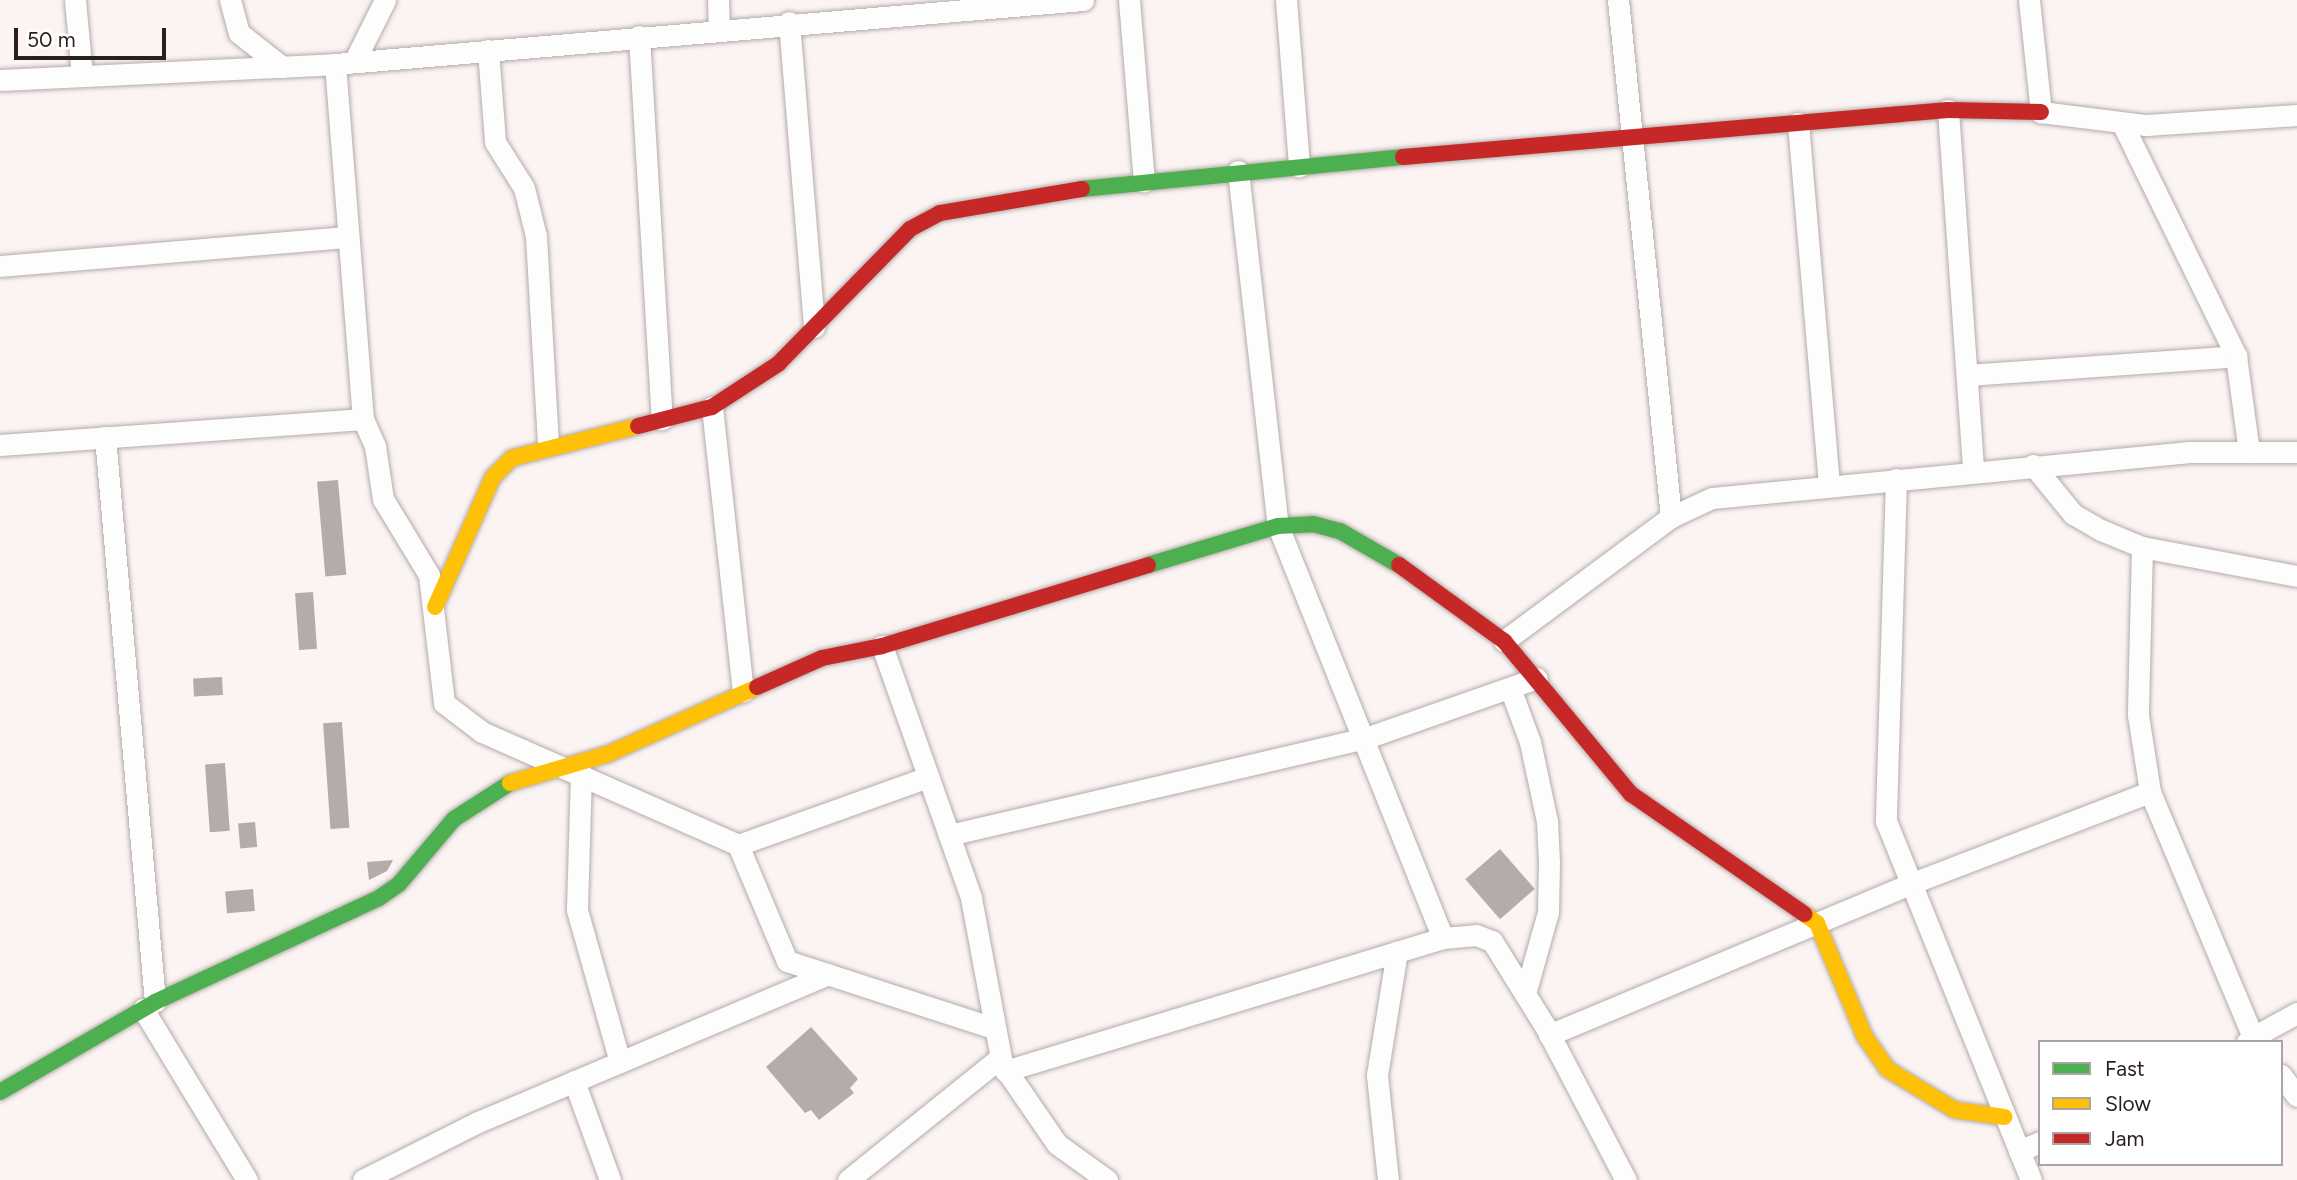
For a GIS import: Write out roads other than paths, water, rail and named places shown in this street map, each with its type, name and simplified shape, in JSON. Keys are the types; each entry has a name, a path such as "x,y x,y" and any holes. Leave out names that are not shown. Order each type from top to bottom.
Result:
{"street":[{"path":"75,0 82,76"},
{"path":"230,0 239,33 282,66"},
{"path":"385,0 344,63 345,237 363,419 373,437 383,499 429,575 435,607 444,703 482,732 573,769 738,845 780,954 828,974 993,1028"},
{"path":"718,0 719,28"},
{"path":"0,80 344,63 789,22 1083,0"},
{"path":"1129,0 1144,181"},
{"path":"1286,0 1299,166"},
{"path":"1618,0 1671,517"},
{"path":"2029,0 2041,112"},
{"path":"789,22 814,327"},
{"path":"639,36 662,419"},
{"path":"488,50 495,142 524,188 536,236 548,444"},
{"path":"1948,110 1973,470"},
{"path":"435,607 493,477 512,458 548,444 712,407 778,364 910,229 940,213 1144,181 1238,171 1633,141 1798,122 1948,110 2041,112 2123,125 2297,115"},
{"path":"1798,122 1829,484"},
{"path":"2123,125 2236,356 2249,452"},
{"path":"1238,171 1278,526 1443,938"},
{"path":"0,266 345,237"},
{"path":"1967,376 2236,356"},
{"path":"712,407 743,691"},
{"path":"0,444 363,419"},
{"path":"105,437 149,1005 247,1180"},
{"path":"1504,641 1671,517 1712,498 2033,465 2249,452 2297,452"},
{"path":"2033,465 2073,514 2142,547 2295,581"},
{"path":"1896,479 1884,803 1891,839 2031,1180"},
{"path":"0,1092 149,1005 379,898 399,884 454,819 492,791 573,769 822,658 882,646 1278,526 1313,524 1340,531 1504,641 1645,806 1817,923 1865,1037 1887,1069 1955,1110 2006,1117"},
{"path":"2142,547 2138,715 2150,792 2252,1040 2297,1013"},
{"path":"882,646 971,898 993,1028 1003,1065 1057,1144 1108,1180"},
{"path":"948,835 1363,739 1536,678"},
{"path":"1510,688 1530,742 1549,862 1548,912 1525,994"},
{"path":"573,769 577,910 620,1062"},
{"path":"738,845 928,777"},
{"path":"1549,1035 1910,884 2150,792"},
{"path":"848,1180 1003,1065 1463,933 1492,941 1549,1035 1618,1178"},
{"path":"1388,1180 1377,1075 1396,952"},
{"path":"363,1180 478,1122 828,974"},
{"path":"2283,1078 2297,1096"},
{"path":"574,1082 610,1180"},
{"path":"2019,1152 2038,1143"}]}
